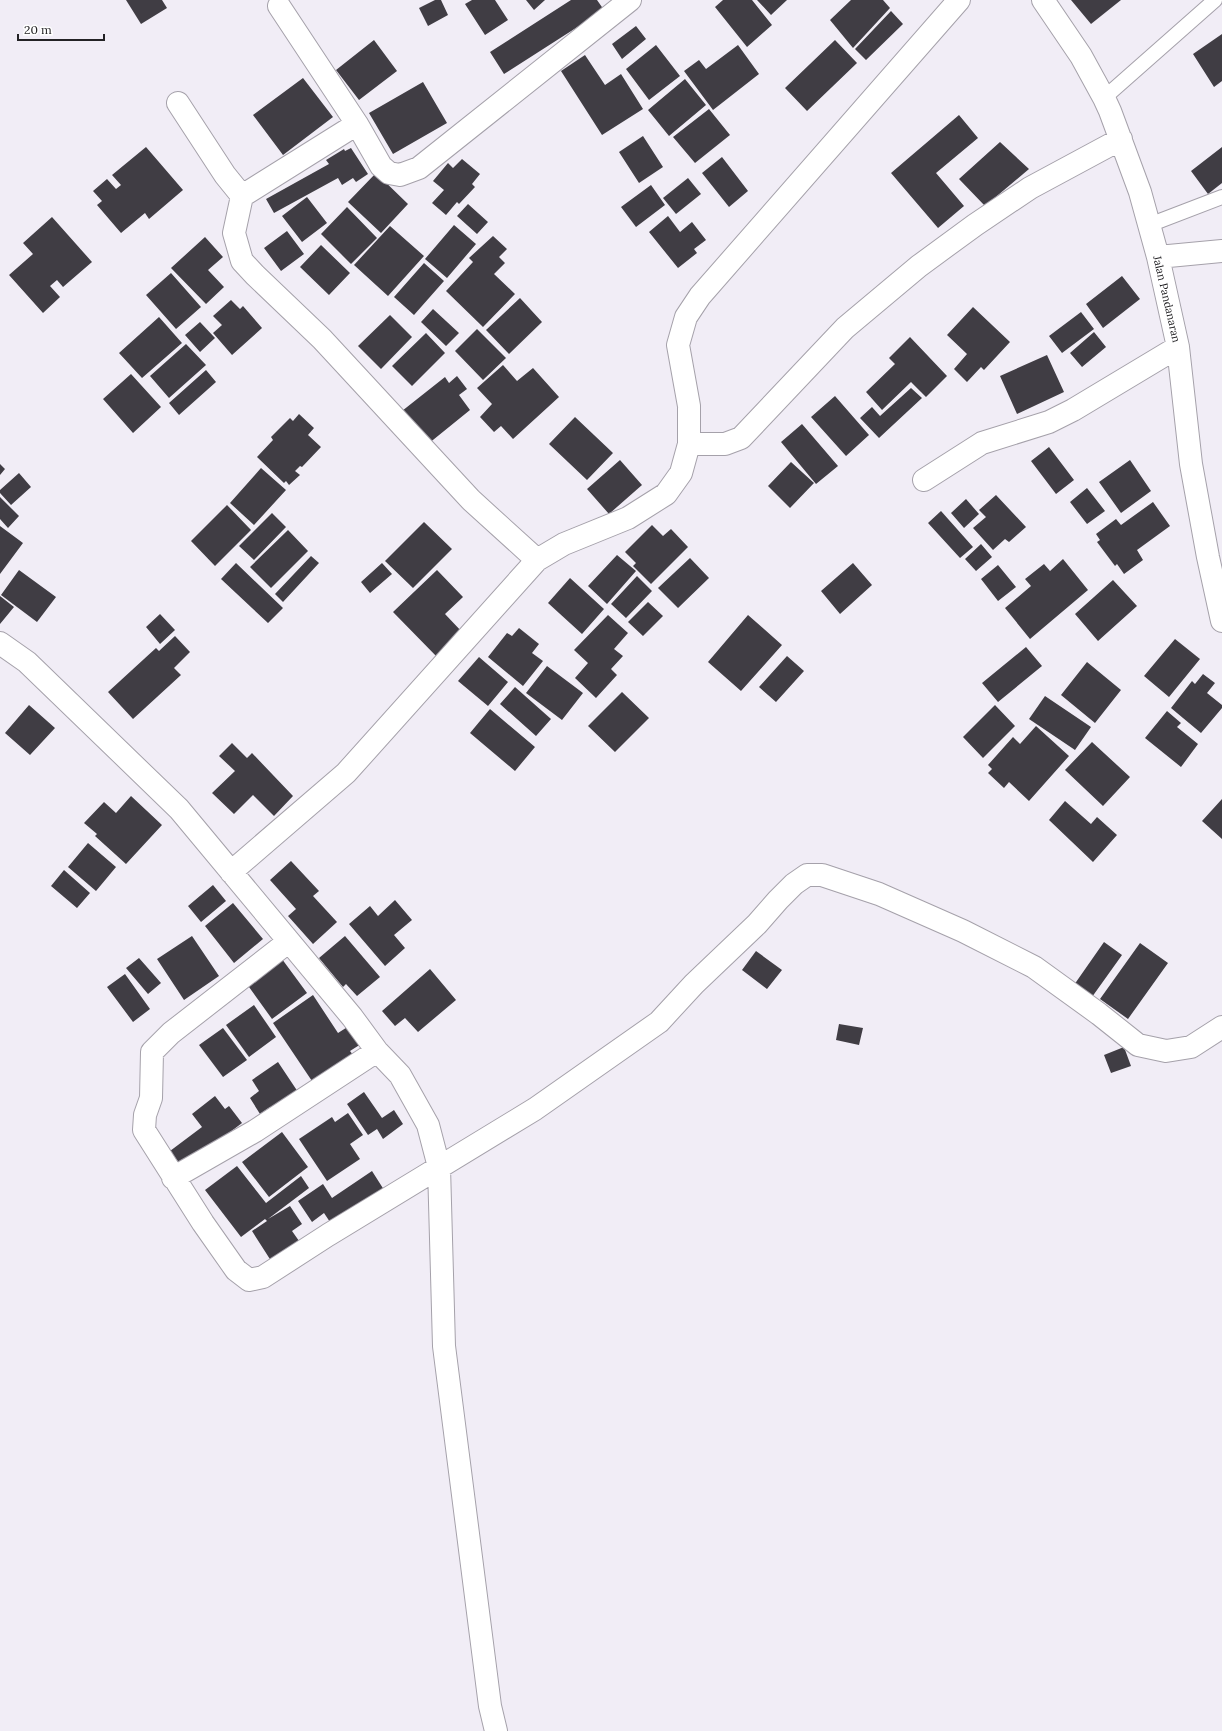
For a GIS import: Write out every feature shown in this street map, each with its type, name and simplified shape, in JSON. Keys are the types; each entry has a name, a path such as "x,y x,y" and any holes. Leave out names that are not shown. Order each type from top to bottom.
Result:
{"street":[{"path":"278,6 357,124 381,166 389,173 400,175 419,168 630,0"},
{"path":"231,872 346,772 537,560 564,544 628,518 666,494 682,474 689,444 689,406 678,345 686,317 700,296 959,0"},
{"name":"Jalan Pandanaran","path":"1043,0 1081,56 1104,98 1121,139 1140,192 1158,257 1178,347 1191,464 1208,557 1222,621"},
{"path":"178,103 225,175 242,196"},
{"path":"357,124 242,196 234,234 242,261 254,275 322,339 471,500 537,560"},
{"path":"689,444 725,444 741,438 844,328 919,266 975,224 1030,188 1121,139"},
{"path":"1158,257 1222,251"},
{"path":"924,480 982,443 1049,422 1073,410 1178,347"},
{"path":"0,643 27,662 180,809 288,942 352,1017 377,1051 400,1075 428,1125 439,1167 444,1346 490,1706 496,1731"},
{"path":"288,942 171,1033 152,1052 151,1098 145,1116 144,1130 173,1178 236,1270 249,1280 263,1277 328,1234 535,1109 659,1022 694,984 757,924 794,884 807,875 822,876 880,894 963,930 1027,963 1099,1014 1138,1045 1166,1051 1191,1047 1222,1027"},
{"path":"173,1178 255,1131 377,1051"}],"lane":[{"path":"1104,98 1215,0"},
{"path":"1149,225 1222,197"}],"building":[{"path":"126,0 162,0 167,8 141,24"},
{"path":"435,0 441,0 448,15 428,26 419,8"},
{"path":"472,0 495,0 508,20 485,35 465,4"},
{"path":"526,0 545,0 534,10"},
{"path":"571,0 597,0 604,10 504,74 490,52"},
{"path":"723,0 752,0 772,25 747,47 715,7"},
{"path":"757,0 787,0 771,15"},
{"path":"851,0 883,0 890,8 853,48 830,20"},
{"path":"1071,0 1121,0 1091,24"},
{"path":"891,11 903,24 866,60 855,49"},
{"path":"636,26 646,39 622,59 612,44"},
{"path":"1222,34 1222,81 1214,87 1193,54"},
{"path":"374,40 397,71 359,100 336,70"},
{"path":"835,40 857,63 807,111 785,88"},
{"path":"656,45 680,76 649,100 626,69"},
{"path":"738,45 759,74 713,110 684,71 699,60 706,69"},
{"path":"585,55 605,85 621,74 643,109 602,135 561,71"},
{"path":"303,78 333,117 283,155 253,115"},
{"path":"685,79 706,105 669,136 648,110"},
{"path":"423,82 447,123 393,154 369,113"},
{"path":"709,109 730,135 695,163 673,137"},
{"path":"959,115 978,138 936,173 964,206 938,228 891,173"},
{"path":"643,136 663,167 639,183 619,152"},
{"path":"1000,142 1029,169 985,206 959,179"},
{"path":"146,147 183,190 149,219 145,213 121,233 97,205 102,201 93,191 107,179 116,189 121,185 112,175"},
{"path":"1222,147 1222,183 1208,194 1191,171"},
{"path":"351,148 368,174 356,182 353,178 342,185 338,178 274,213 266,199 329,164 326,160 344,149 345,151"},
{"path":"722,157 748,191 729,207 702,173"},
{"path":"462,159 480,174 472,184 475,187 459,204 457,202 446,215 432,203 444,190 433,181 448,163 453,168"},
{"path":"376,173 408,204 381,233 348,202"},
{"path":"688,178 701,194 676,214 663,198"},
{"path":"651,185 665,205 636,227 621,207"},
{"path":"307,197 327,223 302,242 282,216"},
{"path":"468,204 488,222 477,234 457,216"},
{"path":"347,207 377,238 351,264 321,234"},
{"path":"668,216 680,232 692,222 706,240 694,249 697,253 678,268 649,232"},
{"path":"52,217 92,262 63,287 57,280 50,286 60,297 43,313 9,275 33,254 23,243"},
{"path":"454,225 476,244 447,278 425,259"},
{"path":"390,226 424,256 388,296 354,265"},
{"path":"287,231 304,254 281,271 264,248"},
{"path":"493,236 507,249 499,257 505,263 494,274 515,294 483,327 446,291 473,262 469,258"},
{"path":"205,237 223,257 208,270 224,287 206,304 171,268"},
{"path":"321,245 350,273 329,295 300,267"},
{"path":"424,263 444,281 414,315 394,297"},
{"path":"171,273 201,307 176,329 146,295"},
{"path":"1122,276 1140,299 1103,328 1086,304"},
{"path":"520,298 542,322 509,354 486,330"},
{"path":"231,300 240,309 243,306 262,328 232,355 213,333 222,325 213,316"},
{"path":"973,307 1010,342 984,370 981,367 967,382 954,369 967,354 947,335"},
{"path":"433,309 459,333 446,346 421,322"},
{"path":"1081,312 1094,329 1062,353 1049,336"},
{"path":"390,315 412,337 381,369 358,346"},
{"path":"159,317 182,343 142,378 119,353"},
{"path":"200,322 215,338 200,352 185,335"},
{"path":"477,329 506,358 483,380 455,351"},
{"path":"1094,332 1106,347 1082,367 1070,353"},
{"path":"426,333 445,353 412,386 392,366"},
{"path":"910,337 947,376 926,397 911,382 882,410 866,392 895,364 889,358"},
{"path":"186,344 206,365 169,398 150,376"},
{"path":"1047,355 1064,392 1017,414 1000,376"},
{"path":"503,365 517,381 533,368 559,397 513,439 501,426 494,432 480,417 492,404 477,388"},
{"path":"206,370 216,382 179,415 169,403"},
{"path":"131,374 161,407 133,433 103,399"},
{"path":"457,376 467,389 459,395 470,410 428,444 402,411 445,377 449,383"},
{"path":"911,388 922,398 879,438 860,418 872,407 880,416"},
{"path":"835,396 869,435 846,456 811,417"},
{"path":"299,414 314,428 308,435 321,447 302,467 300,466 295,471 300,475 289,485 286,481 284,483 257,457 273,440 271,437 290,418 293,421"},
{"path":"575,417 613,453 587,480 549,444"},
{"path":"802,424 838,466 816,484 781,442"},
{"path":"1049,447 1074,480 1056,494 1031,461"},
{"path":"620,460 642,485 609,514 587,489"},
{"path":"1130,460 1151,491 1121,513 1099,482"},
{"path":"791,462 814,483 790,508 768,486"},
{"path":"0,464 5,469 0,475"},
{"path":"261,468 286,490 254,525 230,503"},
{"path":"19,473 31,487 11,505 0,493 0,490"},
{"path":"1087,488 1105,511 1087,524 1070,502"},
{"path":"996,495 1026,527 1009,542 1005,539 993,550 973,528 986,517 979,510"},
{"path":"0,497 19,516 8,528 0,519"},
{"path":"966,499 979,514 964,528 951,513"},
{"path":"1153,502 1170,526 1137,550 1143,560 1124,574 1117,564 1115,566 1097,542 1100,540 1096,534 1116,519 1121,525"},
{"path":"227,505 251,530 215,566 191,541"},
{"path":"941,511 973,547 960,558 928,523"},
{"path":"272,513 286,527 254,560 239,546"},
{"path":"424,522 452,549 413,588 385,561"},
{"path":"652,525 663,536 671,529 688,547 651,584 633,566 636,563 625,552"},
{"path":"0,526 23,543 0,574"},
{"path":"288,530 308,551 271,588 250,567"},
{"path":"981,544 992,557 976,571 965,559"},
{"path":"617,555 636,571 607,604 588,586"},
{"path":"311,556 319,563 283,602 275,594"},
{"path":"690,558 709,578 678,608 658,588"},
{"path":"1063,559 1088,590 1030,639 1005,608 1031,586 1025,579 1044,564 1050,571"},
{"path":"236,563 283,608 268,623 221,579"},
{"path":"382,563 392,574 370,593 361,582"},
{"path":"853,563 872,585 840,614 821,591"},
{"path":"998,565 1016,587 998,601 981,579"},
{"path":"19,570 56,597 37,622 1,595"},
{"path":"437,570 463,597 445,614 463,633 438,658 393,612"},
{"path":"637,576 652,591 626,618 611,604"},
{"path":"570,578 604,609 582,634 548,603"},
{"path":"1113,580 1137,606 1098,641 1075,614"},
{"path":"0,596 14,607 0,624"},
{"path":"648,602 663,616 643,636 628,622"},
{"path":"160,614 175,630 160,644 146,627"},
{"path":"608,615 628,633 614,649 623,656 611,669 617,675 596,698 575,678 588,663 574,650"},
{"path":"748,615 782,645 741,691 708,662"},
{"path":"519,628 539,644 532,653 543,661 523,686 488,657 507,633 512,636"},
{"path":"175,636 190,652 174,668 181,675 133,719 108,692 156,648 159,651"},
{"path":"1175,639 1200,659 1169,697 1144,676"},
{"path":"1026,647 1042,666 998,702 982,683"},
{"path":"787,656 804,671 776,702 759,687"},
{"path":"479,657 508,682 488,706 458,681"},
{"path":"1087,662 1121,690 1095,723 1061,695"},
{"path":"547,666 583,693 562,720 526,693"},
{"path":"1203,674 1215,683 1207,693 1222,705 1222,708 1201,733 1171,708 1192,681 1195,684"},
{"path":"515,687 551,719 536,736 500,704"},
{"path":"622,692 649,718 615,752 588,726"},
{"path":"1045,696 1091,727 1075,750 1029,719"},
{"path":"29,705 55,728 30,755 5,733"},
{"path":"995,705 1015,726 983,758 963,737"},
{"path":"490,709 535,747 515,771 470,733"},
{"path":"1167,711 1181,723 1177,727 1198,744 1181,767 1145,738"},
{"path":"1036,726 1069,756 1029,801 1009,782 1004,788 988,773 992,769 988,765 1013,737 1020,744"},
{"path":"1092,742 1130,777 1103,806 1065,770"},
{"path":"232,743 247,758 252,753 293,796 274,816 253,795 234,814 212,793 235,771 219,756"},
{"path":"131,796 162,825 126,864 95,836 97,834 84,823 104,802 116,813"},
{"path":"1222,799 1222,839 1202,821"},
{"path":"1065,801 1091,824 1097,817 1117,835 1093,862 1049,820"},
{"path":"88,843 116,867 96,891 68,867"},
{"path":"291,861 319,891 313,896 337,922 313,944 288,916 296,909 270,880"},
{"path":"64,870 90,893 77,908 51,886"},
{"path":"213,885 226,901 201,922 188,906"},
{"path":"395,900 412,920 394,935 405,948 385,966 349,924 370,906 378,916"},
{"path":"233,903 263,939 234,963 205,926"},
{"path":"192,936 219,976 184,1000 157,959"},
{"path":"345,936 380,977 357,996 346,984 343,987 319,958"},
{"path":"1104,942 1122,955 1092,997 1074,985"},
{"path":"1140,943 1168,963 1128,1019 1100,999"},
{"path":"756,951 782,970 767,989 742,970"},
{"path":"279,955 307,993 272,1019 244,980"},
{"path":"139,958 161,983 148,994 126,968"},
{"path":"430,969 456,1000 418,1032 405,1018 395,1026 382,1011"},
{"path":"125,974 150,1009 133,1022 107,987"},
{"path":"313,995 338,1033 349,1026 361,1044 350,1051 356,1059 316,1087 273,1023"},
{"path":"254,1005 276,1037 249,1057 226,1025"},
{"path":"839,1024 863,1028 859,1045 836,1040"},
{"path":"223,1028 247,1060 223,1077 199,1045"},
{"path":"1124,1047 1131,1066 1111,1073 1104,1055"},
{"path":"278,1062 300,1095 274,1113 270,1107 260,1114 250,1098 259,1091 252,1080"},
{"path":"364,1092 382,1118 394,1110 403,1124 383,1139 377,1129 368,1135 347,1104"},
{"path":"215,1096 225,1109 229,1106 242,1123 183,1168 170,1151 202,1127 192,1114"},
{"path":"348,1113 363,1135 350,1144 360,1159 327,1181 299,1139 332,1117 335,1122"},
{"path":"282,1132 308,1167 269,1197 242,1162"},
{"path":"237,1166 266,1203 301,1176 309,1188 268,1219 290,1206 302,1224 292,1231 304,1248 275,1267 252,1231 267,1221 265,1219 241,1237 205,1190"},
{"path":"372,1171 386,1193 334,1228 324,1213 312,1222 298,1201 323,1184 332,1198"}]}
